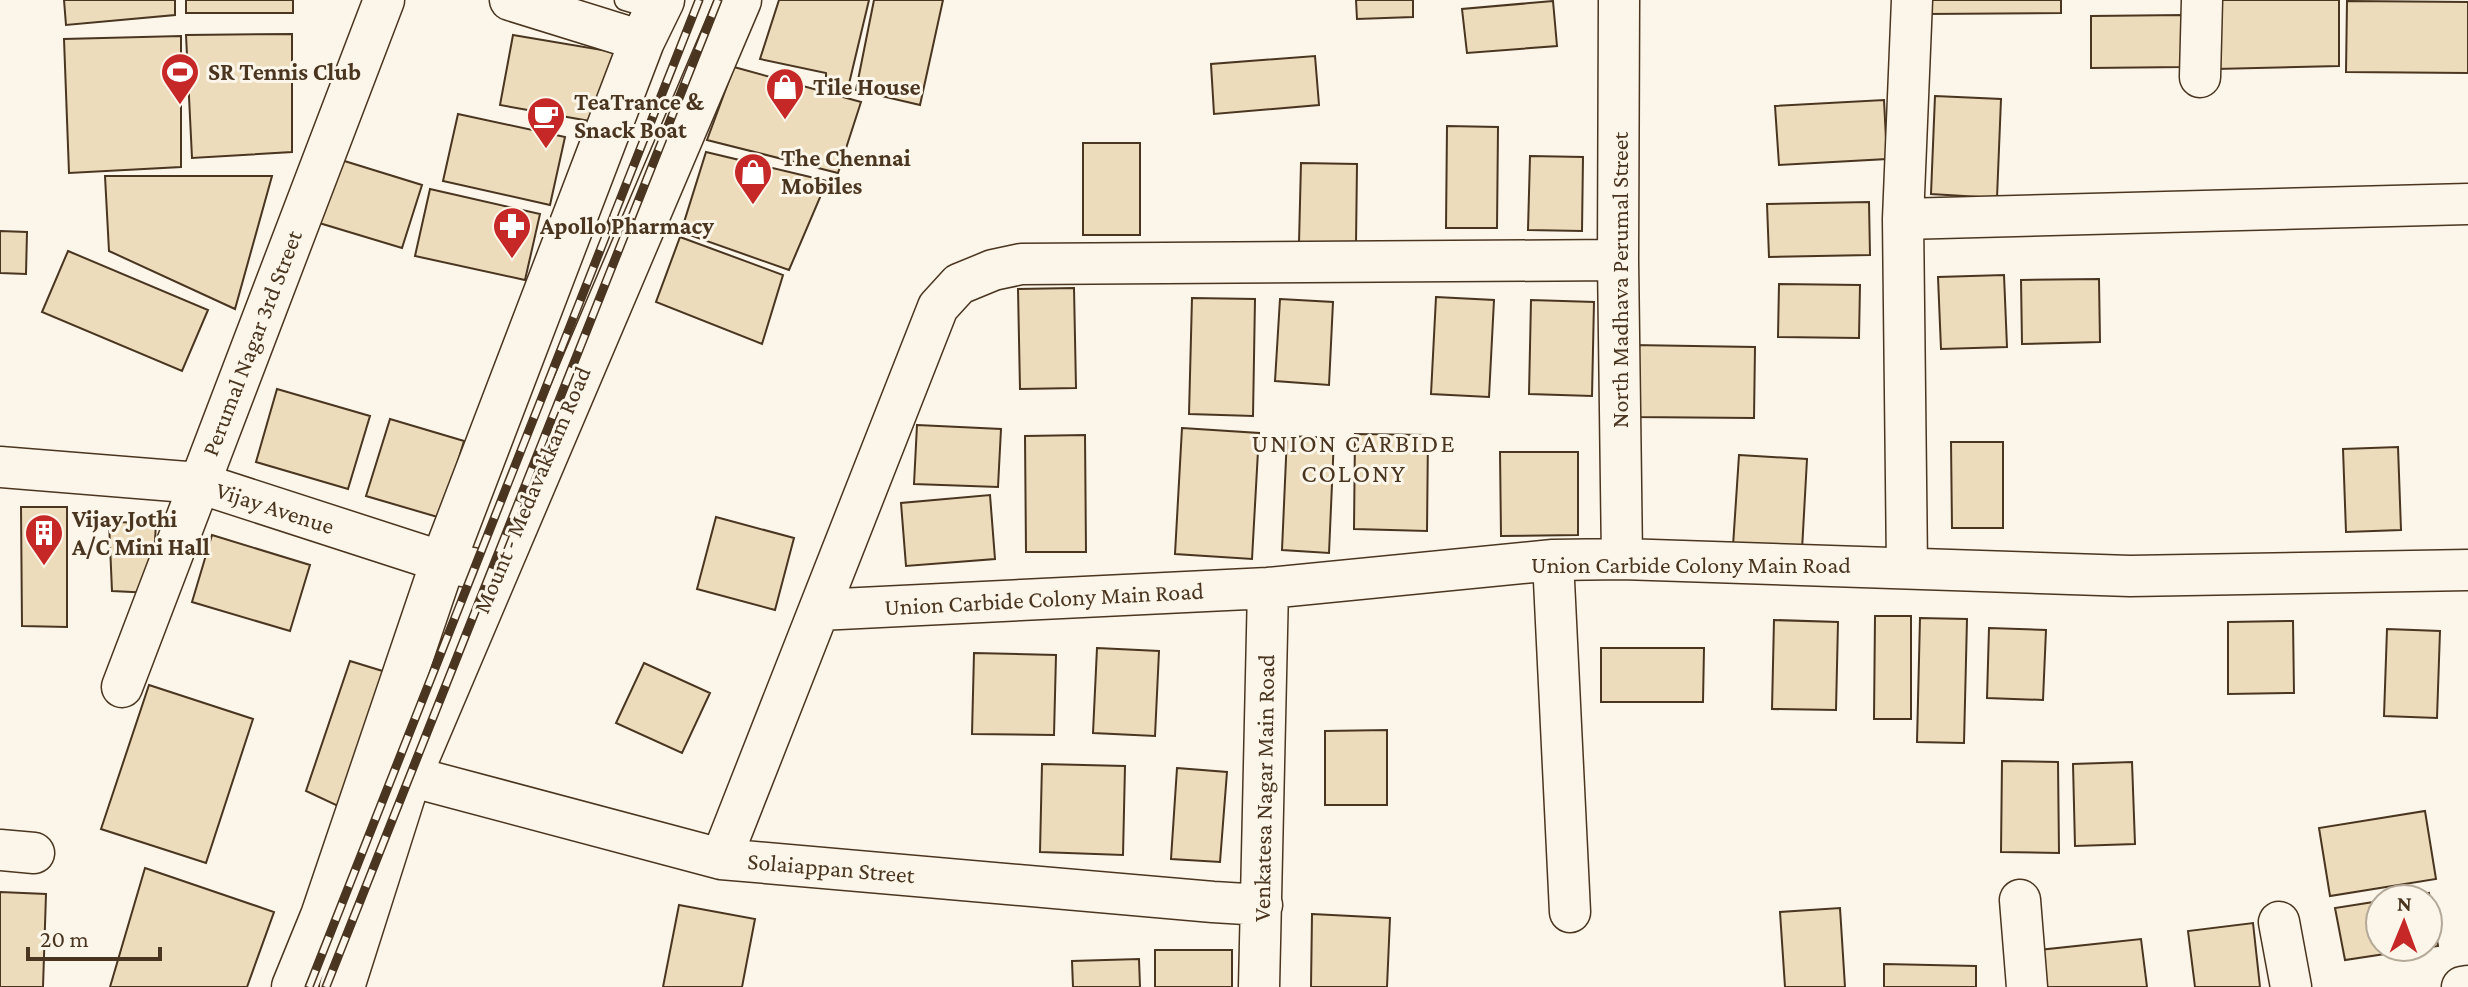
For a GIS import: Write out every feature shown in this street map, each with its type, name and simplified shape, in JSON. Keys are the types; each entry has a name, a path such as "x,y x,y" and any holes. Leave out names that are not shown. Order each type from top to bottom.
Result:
{"main road":[{"name":"Mount - Medavakkam Road","path":"342,987 409,776 739,0"},
{"path":"294,987 323,916 443,562 647,13"}],"street":[{"name":"Perumal Nagar 3rd Street","path":"122,687 384,0"},
{"path":"510,0 647,13"},
{"name":"North Madhava Perumal Street","path":"1619,0 1622,559"},
{"path":"1907,567 1903,219 1912,0"},
{"path":"2200,77 2202,0"},
{"path":"1903,219 2468,204"},
{"path":"721,859 938,307 959,284 993,270 1021,264 1618,260"},
{"name":"Vijay Avenue","path":"0,467 199,483 443,562 497,573"},
{"name":"Union Carbide Colony Main Road","path":"819,610 1268,588 1553,560 1622,559 2130,576 2468,570"},
{"path":"1553,560 1570,912"},
{"name":"Venkatesa Nagar Main Road","path":"1259,987 1268,588"},
{"name":"Solaiappan Street","path":"409,776 721,859 1262,905"},
{"path":"2020,900 2027,987"},
{"path":"2279,922 2291,987"}],"building":[{"path":"64,0 175,0 175,15 66,25"},
{"path":"186,0 293,0 293,13 186,13"},
{"path":"779,0 869,0 848,88 826,83 826,73 760,59"},
{"path":"874,0 943,0 920,105 856,90"},
{"path":"1356,0 1413,0 1413,17 1357,19"},
{"path":"1926,0 2061,0 2061,13 1926,14"},
{"path":"2215,0 2339,0 2339,66 2216,69"},
{"path":"1553,1 1557,46 1467,53 1462,9"},
{"path":"2347,1 2468,2 2468,73 2346,72"},
{"path":"2183,15 2183,67 2091,68 2091,16"},
{"path":"292,34 292,152 192,158 186,35"},
{"path":"513,35 614,52 601,123 500,105"},
{"path":"181,36 181,167 69,173 64,39"},
{"path":"1315,56 1319,105 1214,114 1211,64"},
{"name":"Tile House","path":"734,67 861,102 838,173 707,140"},
{"path":"1935,96 2001,99 1997,198 1931,194"},
{"path":"1884,100 1887,159 1779,165 1775,106"},
{"path":"458,114 565,137 550,205 443,181"},
{"path":"1447,126 1498,127 1497,228 1446,228"},
{"path":"1083,143 1140,143 1140,235 1083,235"},
{"name":"The Chennai Mobiles","path":"706,152 827,181 789,270 681,232"},
{"path":"325,155 422,185 402,248 306,219"},
{"path":"1530,156 1583,157 1582,231 1528,230"},
{"path":"1301,163 1357,164 1356,244 1299,243"},
{"path":"105,176 272,176 235,309 109,251"},
{"path":"430,189 540,214 525,280 415,256"},
{"path":"1869,202 1870,255 1769,257 1767,204"},
{"path":"0,231 27,232 26,274 0,273"},
{"path":"680,237 783,275 762,344 656,302"},
{"path":"68,251 208,310 182,371 42,312"},
{"path":"2004,275 2007,347 1941,349 1938,277"},
{"path":"2099,279 2100,342 2022,344 2021,280"},
{"path":"1779,284 1860,285 1859,338 1778,337"},
{"path":"1074,288 1076,388 1020,389 1018,289"},
{"path":"1436,297 1494,300 1489,397 1431,394"},
{"path":"1192,298 1255,299 1253,416 1189,414"},
{"path":"1280,299 1333,302 1329,385 1275,381"},
{"path":"1531,300 1594,302 1592,396 1529,394"},
{"path":"1632,345 1755,347 1754,418 1631,417"},
{"path":"277,389 370,416 348,489 256,462"},
{"path":"390,419 464,441 441,518 366,496"},
{"path":"917,425 1001,429 998,487 914,484"},
{"path":"1182,428 1259,433 1252,559 1175,554"},
{"path":"1355,434 1428,435 1427,531 1354,529"},
{"path":"1085,435 1086,552 1026,552 1025,436"},
{"path":"1287,436 1334,438 1329,553 1282,550"},
{"path":"1951,442 2003,442 2003,528 1952,528"},
{"path":"2398,447 2401,530 2346,532 2343,449"},
{"path":"1500,452 1578,452 1578,535 1501,536"},
{"path":"1739,455 1807,459 1802,550 1733,546"},
{"path":"990,495 995,559 906,566 901,503"},
{"name":"Vijay Jothi A/C Mini Hall","path":"21,507 67,507 67,627 22,626"},
{"path":"716,517 794,538 775,610 697,589"},
{"path":"109,522 156,523 152,593 112,591"},
{"path":"212,535 310,565 290,631 192,602"},
{"path":"1875,616 1911,616 1911,719 1874,719"},
{"path":"1920,618 1967,619 1964,743 1917,742"},
{"path":"1774,620 1838,622 1836,710 1772,709"},
{"path":"2293,621 2294,693 2228,694 2228,622"},
{"path":"1989,628 2046,630 2043,700 1987,698"},
{"path":"2387,629 2440,631 2437,718 2384,716"},
{"path":"1097,648 1159,651 1155,736 1093,733"},
{"path":"1601,648 1704,648 1703,702 1601,702"},
{"path":"974,653 1056,655 1054,735 972,734"},
{"path":"350,661 389,673 338,806 306,791"},
{"path":"644,663 710,693 682,753 616,723"},
{"path":"149,685 253,719 206,863 101,829"},
{"path":"1387,730 1387,805 1325,805 1325,731"},
{"path":"2002,761 2058,762 2059,853 2001,852"},
{"path":"2132,762 2135,844 2075,846 2073,764"},
{"path":"1042,764 1125,766 1123,855 1040,852"},
{"path":"1177,768 1227,772 1220,862 1171,859"},
{"path":"2425,811 2436,879 2411,883 2364,883 2364,891 2330,896 2319,828"},
{"path":"145,868 274,912 247,987 110,987"},
{"path":"0,892 46,894 43,987 0,987"},
{"path":"2364,903 2364,957 2345,960 2335,908"},
{"path":"679,905 755,919 742,987 663,987"},
{"path":"1840,908 1845,987 1785,987 1780,912"},
{"path":"1312,914 1390,918 1387,987 1311,987"},
{"path":"2253,923 2260,987 2195,987 2188,931"},
{"path":"2141,939 2147,987 2043,987 2039,950"},
{"path":"1155,950 1232,950 1232,987 1155,987"},
{"path":"1139,959 1140,987 1073,987 1072,961"},
{"path":"1884,964 1976,966 1976,987 1884,987"}],"railway":[{"path":"309,987 699,0"},
{"path":"326,987 718,0"}],"place":[{"name":"SR Tennis Club","path":"180,106"},
{"name":"Tile House","path":"785,121"},
{"name":"TeaTrance & Snack Boat","path":"546,150"},
{"name":"The Chennai Mobiles","path":"753,206"},
{"name":"Apollo Pharmacy","path":"512,260"},
{"name":"Vijay Jothi A/C Mini Hall","path":"44,567"}],"district":[{"name":"UNION CARBIDE COLONY","path":"1354,458"}]}
